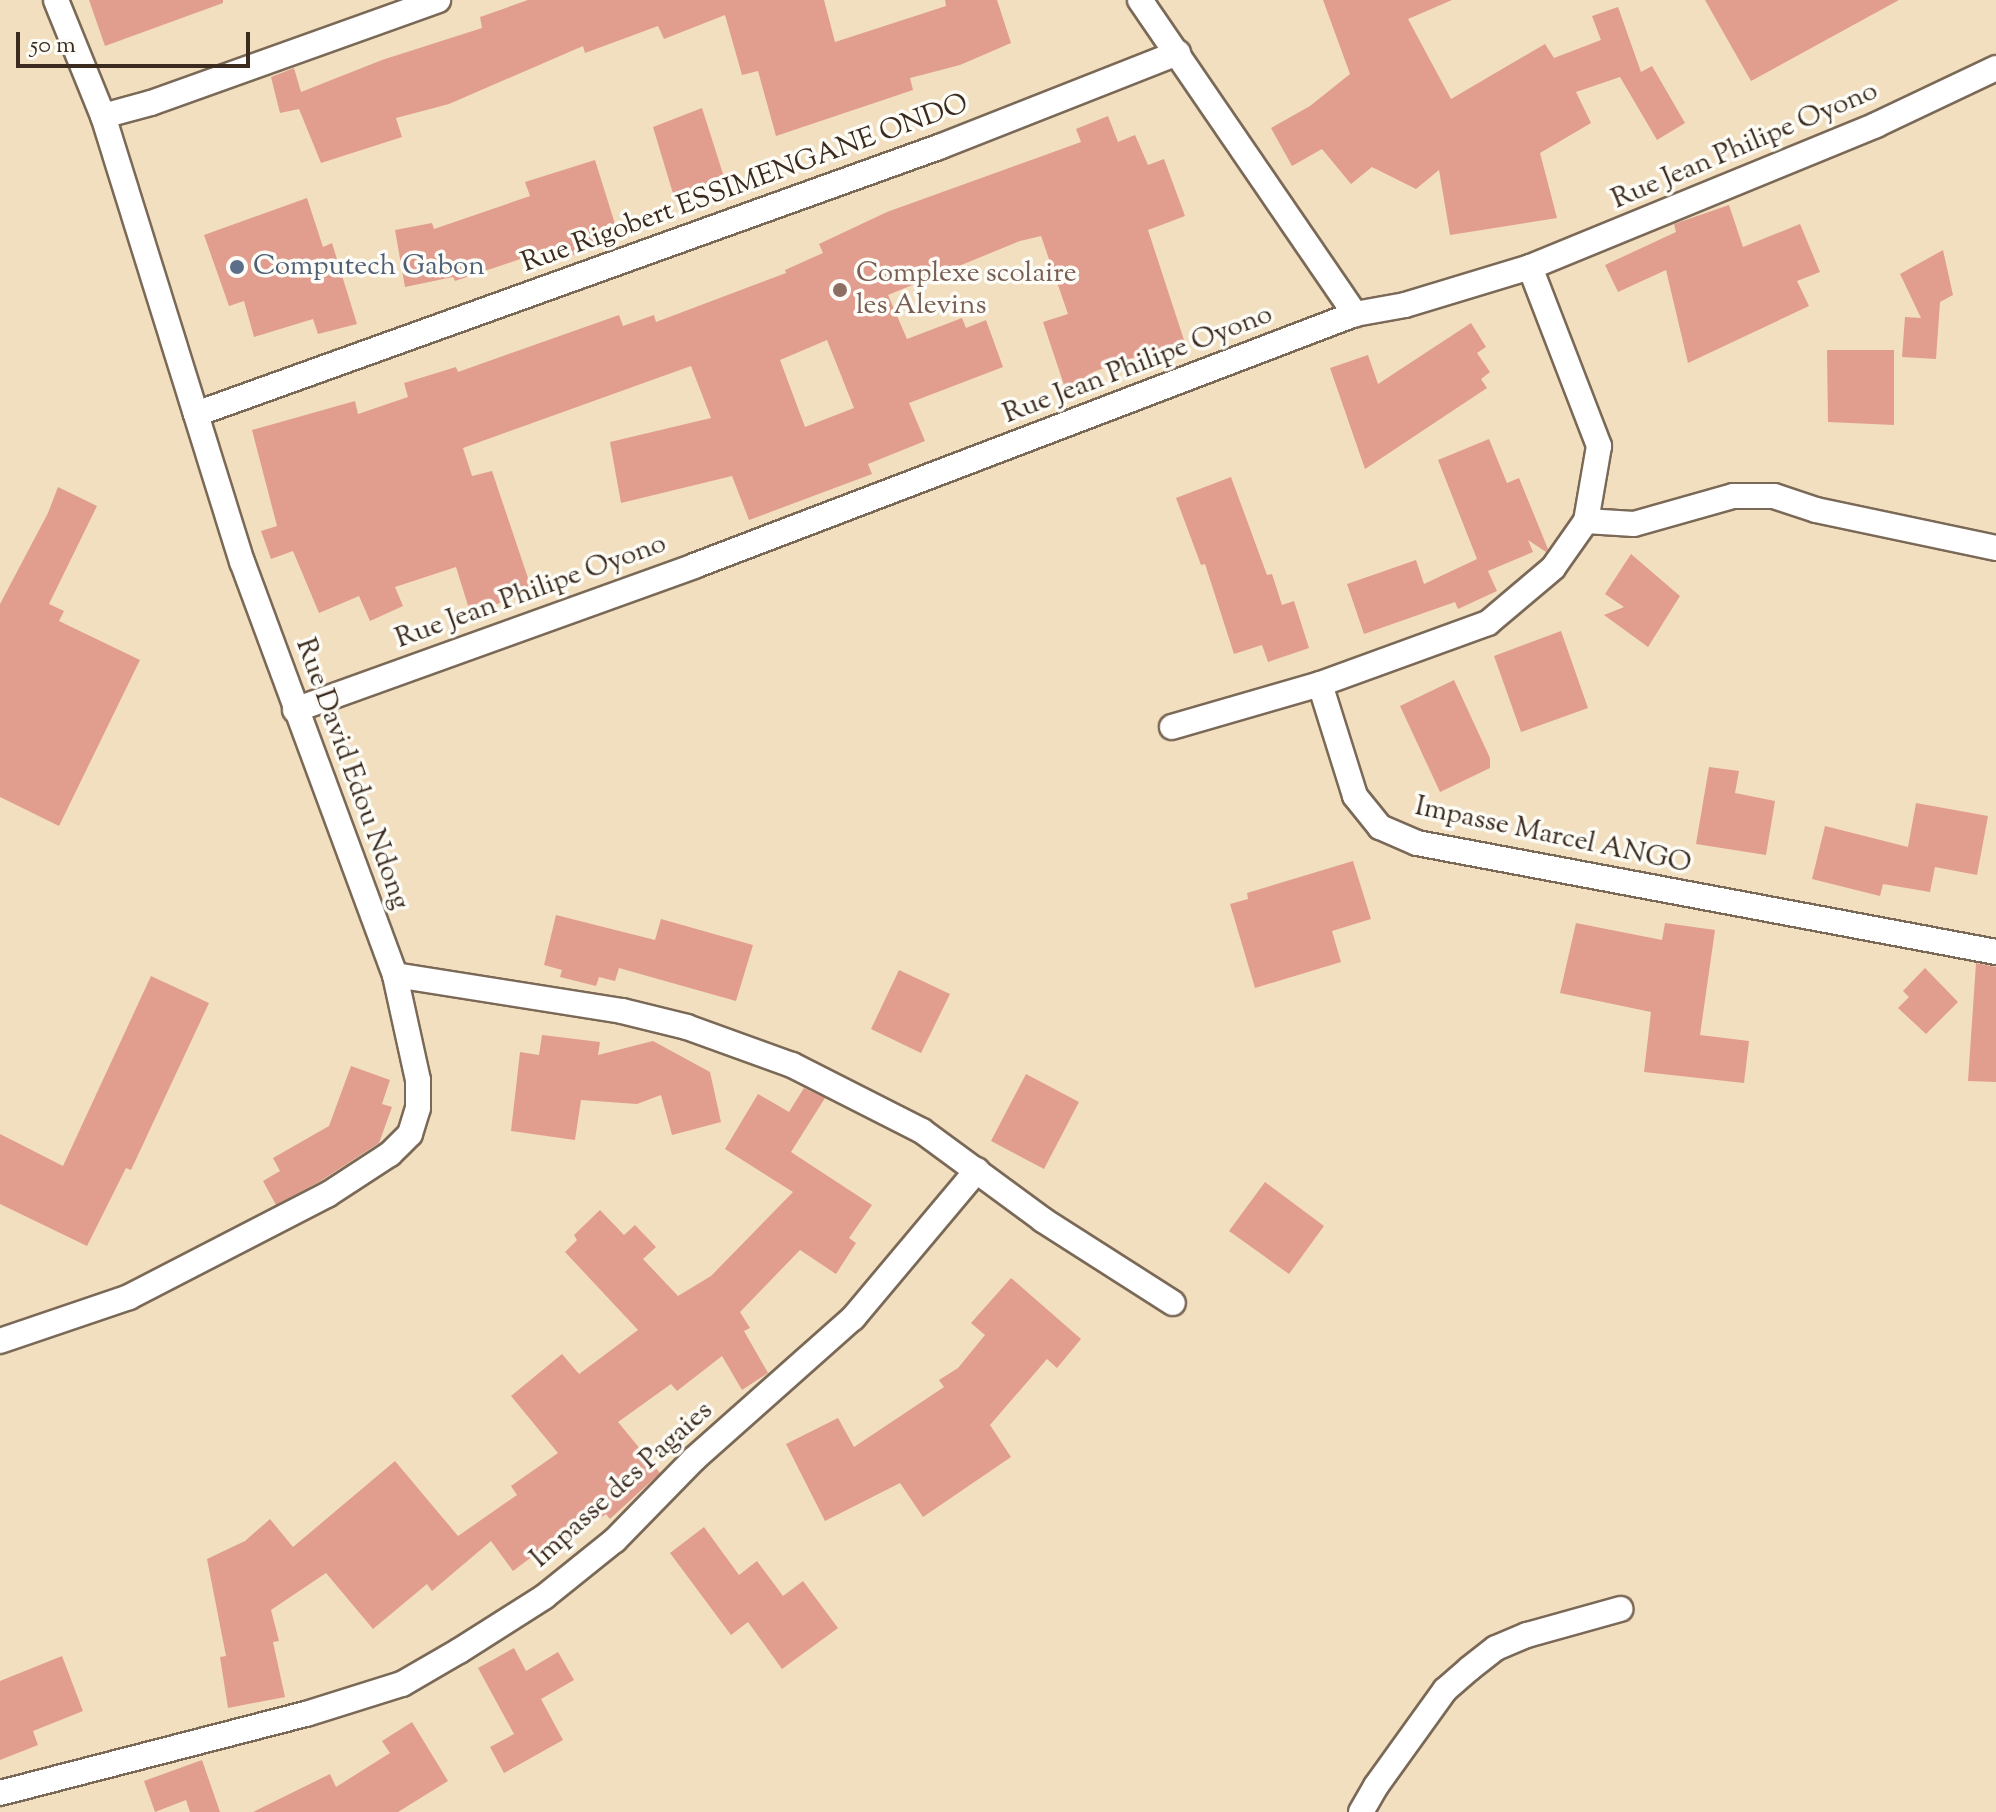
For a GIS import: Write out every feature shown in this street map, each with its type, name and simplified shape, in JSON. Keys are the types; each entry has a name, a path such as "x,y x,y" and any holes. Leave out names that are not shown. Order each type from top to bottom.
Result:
{"street":[{"name":"Rue David Edou Ndong","path":"0,1341 129,1297 327,1195 390,1154 410,1134 418,1108 418,1080 395,975 242,562 103,116 56,0"},
{"path":"103,116 151,103 438,0"},
{"path":"1140,0 1355,314"},
{"name":"Rue Rigobert ESSIMENGANE ONDO","path":"196,414 939,147 1178,53"},
{"name":"Rue Jean Philipe Oyono","path":"295,710 694,566 1355,314 1405,305 1530,267 1876,125 1996,68"},
{"path":"1172,727 1320,684 1488,623 1553,568 1586,521 1599,446 1530,267"},
{"path":"1586,521 1634,524 1733,496 1774,496 1816,510 1996,548"},
{"name":"Impasse Marcel ANGO","path":"1320,684 1355,796 1380,827 1417,843 1996,952"},
{"path":"395,975 622,1011 732,1041 865,1100 922,1131 1043,1220 1173,1303"},
{"name":"Impasse des Pagaies","path":"0,1793 306,1714 402,1684 471,1644 544,1597 615,1540 694,1459 853,1318 977,1170"},
{"path":"1361,1812 1445,1690 1469,1669 1496,1648 1527,1635 1620,1609"}],"building":[{"path":"89,0 223,0 223,3 105,46"},
{"path":"528,0 824,0 835,42 946,6 945,0 997,0 1011,43 960,65 910,78 913,90 776,136 758,71 742,75 725,15 664,39 658,26 585,53 583,46 449,104 396,118 402,137 321,163 299,109 280,113 271,77 294,68 301,92 382,60 482,28 480,17"},
{"path":"1323,0 1452,0 1408,19 1451,99 1545,44 1554,58 1601,40 1592,16 1618,7 1641,72 1652,66 1685,123 1657,140 1620,77 1576,92 1591,123 1540,153 1557,218 1450,235 1439,170 1416,189 1372,167 1351,184 1322,149 1292,166 1271,128 1310,106 1350,74"},
{"path":"1705,0 1899,0 1751,81"},
{"path":"702,108 724,177 674,197 653,127"},
{"path":"1108,116 1118,142 1135,135 1148,165 1164,159 1185,216 1148,230 1184,340 1093,372 1096,381 1066,391 1043,322 1068,314 1041,236 1020,241 888,295 907,339 962,318 966,328 986,320 1003,367 909,403 925,441 868,464 872,474 749,520 732,476 621,503 610,442 711,418 691,366 463,448 472,476 492,471 533,593 470,612 456,567 395,587 403,606 370,621 359,596 319,613 293,551 271,559 261,531 277,526 252,430 355,401 358,414 408,397 404,383 456,367 458,372 619,315 623,326 654,315 656,322 786,273 785,270 823,253 819,244 887,212 1081,142 1076,129","holes":["827,340 854,408 805,427 780,360"]},
{"path":"595,160 620,240 551,262 547,250 455,281 453,277 405,287 395,230 432,223 434,229 530,196 525,182"},
{"path":"307,198 323,247 332,243 357,324 318,334 313,319 254,337 244,301 229,306 204,235"},
{"path":"1729,205 1743,247 1800,224 1820,272 1797,281 1809,306 1688,363 1666,270 1618,292 1605,265 1676,232 1674,224"},
{"path":"1943,250 1953,295 1940,302 1936,359 1902,357 1905,317 1921,318 1900,274"},
{"path":"1471,323 1486,347 1477,353 1490,372 1481,379 1487,388 1365,469 1330,368 1368,355 1378,384"},
{"path":"1827,350 1894,350 1894,425 1828,422"},
{"path":"1489,439 1507,483 1519,478 1548,549 1546,552 1528,540 1533,552 1488,571 1497,591 1458,609 1455,602 1364,634 1347,584 1416,560 1424,584 1477,559 1438,460"},
{"path":"1231,477 1267,575 1272,574 1282,605 1294,601 1309,648 1268,662 1262,645 1234,654 1205,564 1201,565 1176,498"},
{"path":"58,487 97,506 49,604 64,611 59,621 140,660 59,826 0,797 0,604 48,513"},
{"path":"1631,554 1680,596 1648,647 1604,615 1624,607 1605,594"},
{"path":"1561,631 1588,708 1521,732 1494,656"},
{"path":"1454,680 1490,758 1490,768 1440,792 1400,706"},
{"path":"1709,767 1739,771 1735,793 1775,801 1766,855 1696,844"},
{"path":"1916,803 1988,816 1977,875 1935,867 1930,892 1883,884 1880,896 1812,879 1825,826 1908,847"},
{"path":"1353,861 1371,919 1332,931 1341,962 1255,988 1230,904 1248,899 1247,893"},
{"path":"556,915 655,940 661,919 753,945 736,1001 619,968 615,981 599,977 596,986 560,977 562,970 544,965"},
{"path":"1576,923 1662,940 1665,923 1715,930 1700,1035 1749,1041 1744,1083 1644,1072 1651,1012 1560,993"},
{"path":"1976,963 1996,967 1996,1082 1968,1081"},
{"path":"1925,968 1958,1002 1926,1034 1898,1008 1909,997 1903,991"},
{"path":"899,970 950,994 921,1053 871,1029"},
{"path":"151,976 209,1003 131,1170 126,1168 87,1246 0,1204 0,1134 63,1166"},
{"path":"542,1035 600,1042 598,1055 653,1041 710,1072 721,1122 672,1135 661,1095 637,1104 581,1100 575,1140 511,1131 520,1052 539,1055"},
{"path":"351,1066 390,1080 382,1104 392,1107 379,1143 319,1182 276,1205 263,1181 280,1171 273,1158 329,1126"},
{"path":"1026,1074 1079,1102 1044,1169 991,1141"},
{"path":"804,1088 825,1098 791,1152 872,1205 849,1238 856,1243 836,1274 800,1250 740,1312 750,1328 744,1331 768,1373 742,1390 722,1356 677,1391 671,1384 618,1422 660,1473 610,1519 606,1514 546,1557 541,1550 513,1571 491,1541 432,1591 427,1584 373,1629 326,1573 271,1610 279,1641 273,1642 285,1697 228,1708 220,1657 226,1656 207,1559 245,1541 270,1519 293,1547 395,1461 458,1536 517,1495 511,1486 558,1453 511,1396 562,1354 579,1374 638,1330 565,1252 577,1240 574,1235 600,1210 624,1235 635,1225 656,1247 643,1259 678,1296 711,1276 793,1192 725,1149 758,1094 789,1112"},
{"path":"1265,1182 1324,1226 1289,1274 1229,1231"},
{"path":"1011,1278 1081,1339 1057,1368 1047,1359 990,1425 1011,1457 923,1517 900,1483 825,1521 786,1444 838,1418 854,1447 944,1387 939,1380 958,1368 985,1335 971,1323"},
{"path":"704,1527 739,1575 757,1561 783,1596 803,1581 838,1628 782,1669 748,1622 731,1635 670,1553"},
{"path":"514,1648 526,1671 558,1652 574,1680 541,1699 563,1740 504,1773 490,1747 514,1734 478,1668"},
{"path":"62,1656 83,1711 33,1731 38,1745 0,1760 0,1681"},
{"path":"412,1722 448,1781 398,1812 253,1812 330,1774 336,1787 390,1753 382,1741"},
{"path":"202,1760 220,1812 190,1812 186,1800 155,1812 144,1781"}],"place":[{"name":"Computech Gabon","path":"237,267"},
{"name":"Complexe scolaire les Alevins","path":"840,290"}]}
